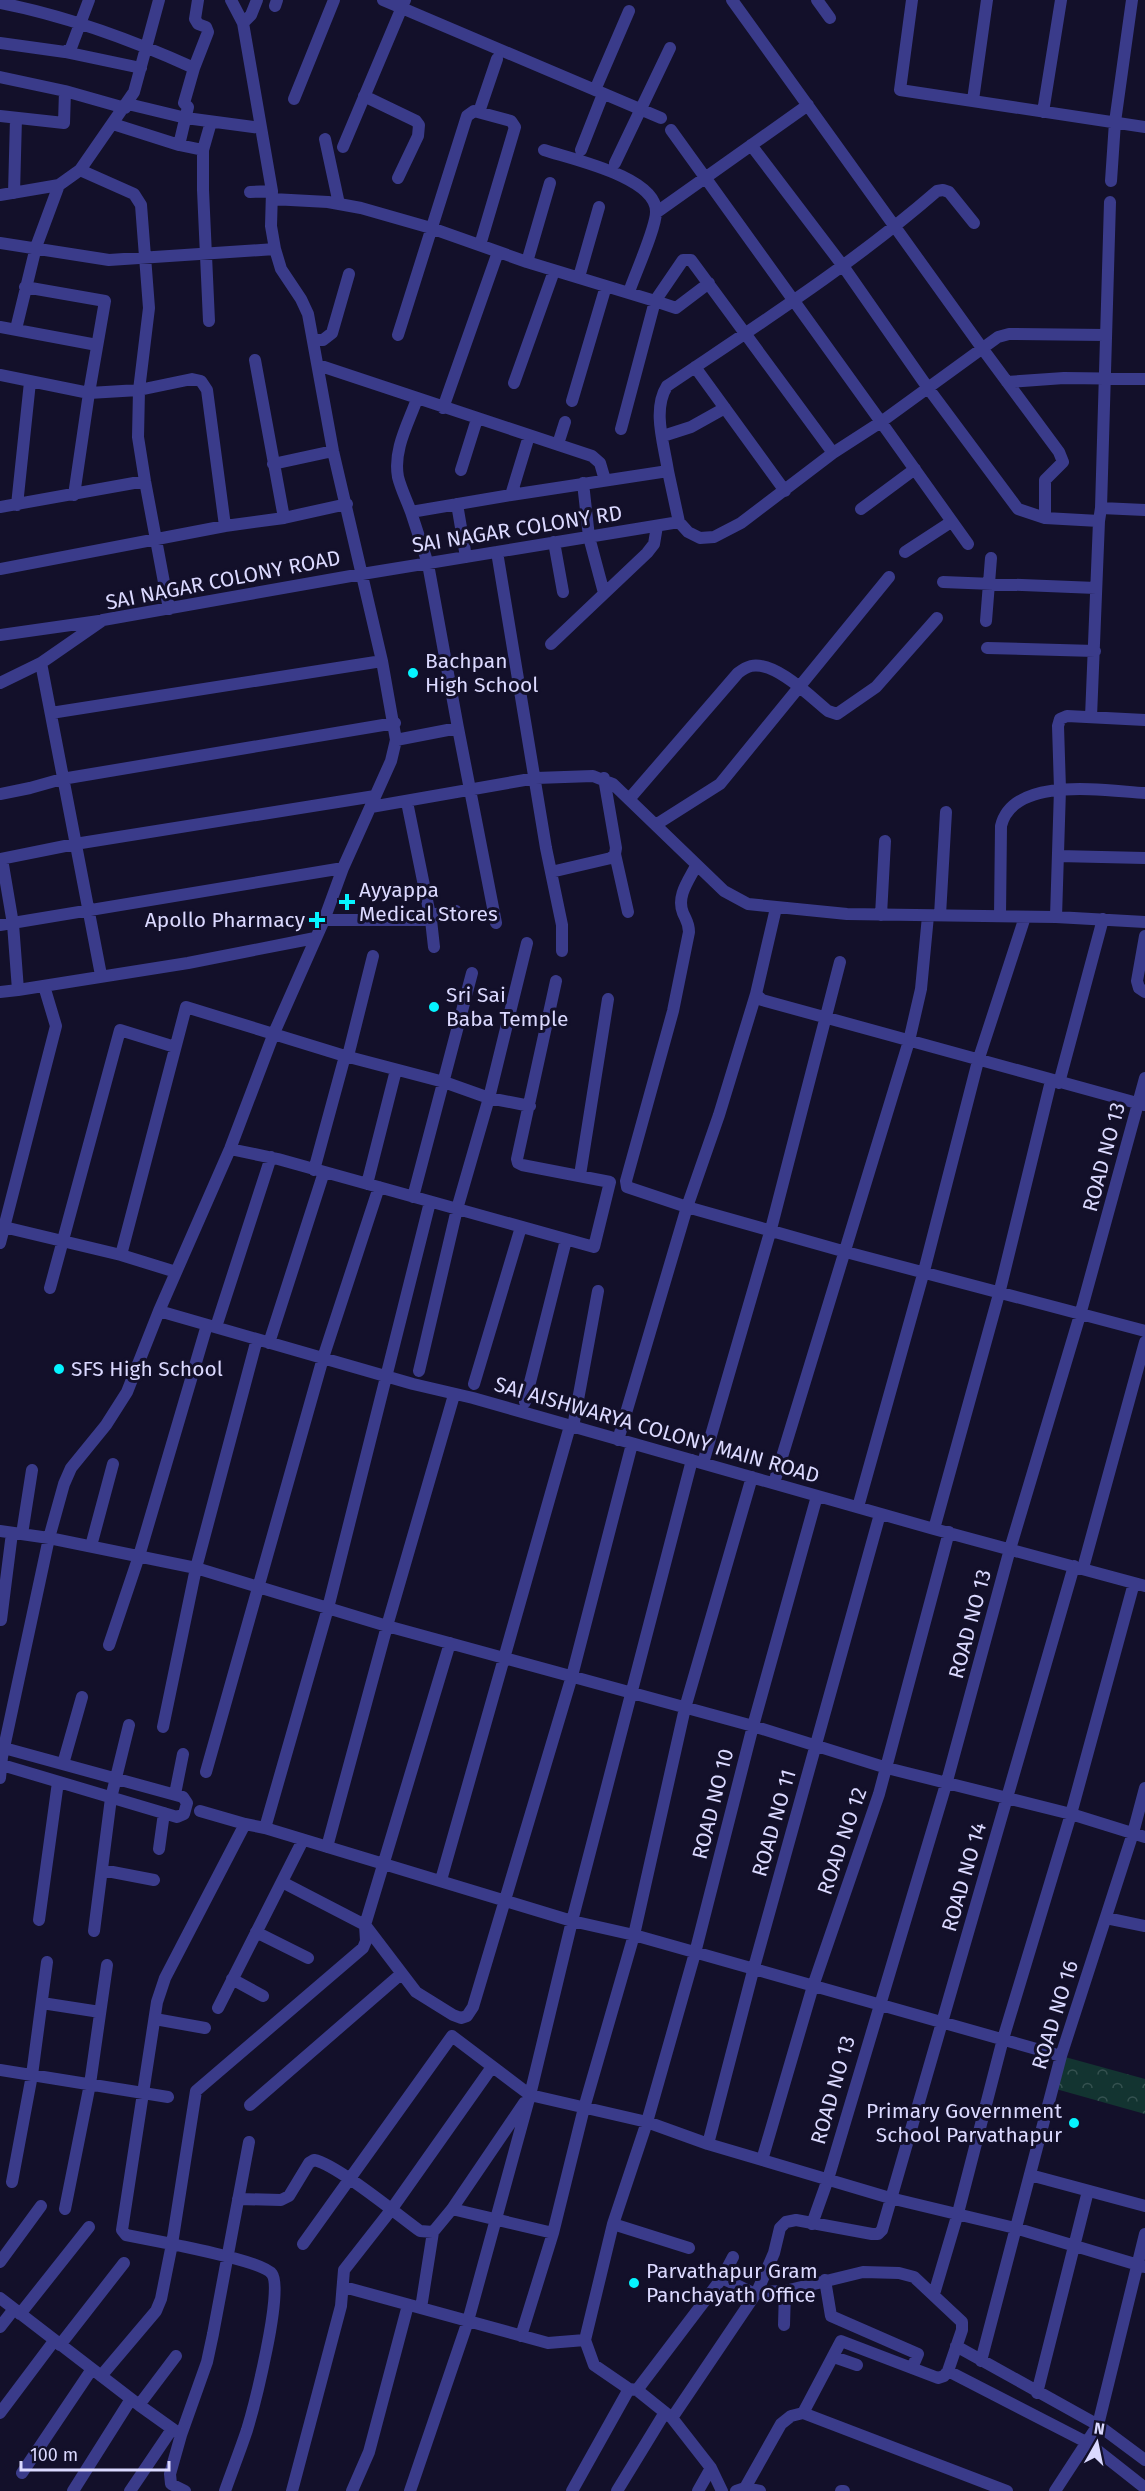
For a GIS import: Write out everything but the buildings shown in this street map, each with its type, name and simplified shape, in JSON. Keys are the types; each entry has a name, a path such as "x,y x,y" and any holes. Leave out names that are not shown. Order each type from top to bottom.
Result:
{"street":[{"path":"65,52 71,48 89,0"},
{"path":"0,195 58,185 80,170 126,106 138,82 159,0"},
{"path":"179,145 189,107 184,103 184,95 208,32 206,27 195,20 198,0"},
{"path":"0,1778 2,1756 49,1538 71,1468 106,1425 127,1392 159,1311 230,1149 274,1033 324,920 343,868 391,761 396,741 395,723 382,661 333,451 308,314 281,269 275,249 271,226 272,195 243,22 231,0"},
{"path":"243,22 251,15 257,0"},
{"path":"294,99 334,0"},
{"path":"383,0 403,4 661,118"},
{"path":"817,0 830,18"},
{"path":"912,0 900,90 1145,127"},
{"path":"973,100 987,0"},
{"path":"1043,112 1061,0"},
{"path":"1111,181 1115,122 1132,0"},
{"path":"735,1 895,228 1063,458 1063,462 1045,480 1045,518"},
{"path":"0,3 41,5 194,68"},
{"path":"343,147 403,4"},
{"path":"581,150 628,11"},
{"path":"0,43 65,52 141,68"},
{"path":"615,163 670,48"},
{"path":"479,112 497,59"},
{"path":"0,77 186,118 261,128"},
{"path":"0,116 64,123 66,91"},
{"path":"364,96 416,121 419,125 418,136 398,178"},
{"path":"629,292 657,212 808,105"},
{"path":"398,335 469,112 479,112 511,121 515,127 480,245"},
{"path":"14,193 16,118"},
{"path":"209,321 203,150 211,122"},
{"path":"113,123 179,145 203,150"},
{"path":"671,130 795,299 968,544"},
{"path":"325,139 339,204"},
{"path":"751,145 843,266 1017,510 1045,518 1145,510"},
{"path":"544,150 630,179 649,193 657,212"},
{"path":"80,170 138,197 141,205 149,308 138,390 138,437 170,609"},
{"path":"527,262 550,183"},
{"path":"16,329 36,247 58,185"},
{"path":"974,223 949,192 943,190 937,192 895,228 843,266 668,386 662,395 660,406 663,436 679,522 688,532 700,538 714,537 741,523 833,453 881,422 998,337 1009,334 1105,335"},
{"path":"250,192 339,204 431,228 527,262 676,308 708,283"},
{"path":"1091,717 1110,202"},
{"path":"579,277 599,207"},
{"path":"0,243 110,260 275,249"},
{"path":"443,408 498,252"},
{"path":"621,429 655,301 686,258 691,260 833,453"},
{"path":"514,383 554,270"},
{"path":"313,340 323,340 332,333 349,274"},
{"path":"572,401 606,286"},
{"path":"25,287 105,301 88,393 74,495"},
{"path":"0,327 97,345"},
{"path":"255,360 284,518"},
{"path":"318,365 597,459 605,480"},
{"path":"695,367 784,491"},
{"path":"0,375 88,393 138,390 192,379 201,381 207,390 225,526"},
{"path":"1007,382 1030,379 1145,379"},
{"path":"17,505 30,381"},
{"path":"417,399 400,443 397,461 398,477 428,564 496,923"},
{"path":"663,436 691,427 724,408"},
{"path":"461,470 477,419"},
{"path":"558,444 565,422"},
{"path":"511,495 529,436"},
{"path":"273,464 333,451"},
{"path":"861,509 915,469"},
{"path":"411,512 669,471"},
{"path":"0,507 145,481"},
{"path":"583,483 589,537 604,593"},
{"path":"0,569 225,526 284,518 346,504"},
{"path":"457,504 466,557"},
{"name":"SAI NAGAR COLONY RD","path":"362,574 679,522"},
{"path":"905,552 951,522"},
{"path":"552,644 647,553 654,544 657,526"},
{"path":"554,542 563,592"},
{"path":"497,552 562,925 562,951"},
{"path":"986,621 992,558"},
{"name":"SAI NAGAR COLONY ROAD","path":"0,683 42,663 103,620 362,574"},
{"path":"657,824 720,784 889,578"},
{"path":"943,582 1096,588"},
{"path":"630,798 738,672 750,666 775,669 828,711 837,714 876,687 937,618"},
{"path":"0,635 103,620"},
{"path":"987,648 1095,651"},
{"path":"51,713 382,661"},
{"path":"42,663 62,779 101,975"},
{"path":"1056,917 1060,789 1058,726 1060,719 1067,716 1145,720"},
{"path":"0,794 62,779 395,723"},
{"path":"396,741 458,728"},
{"path":"18,990 13,924 1,859 75,844 373,801 407,802 536,778 578,775 604,778 630,798 696,866 724,891 748,904 776,909 881,915 1056,917 1145,922"},
{"path":"604,778 616,848 615,854 628,912"},
{"path":"1000,916 1001,826 1008,810 1025,797 1042,791 1060,789 1145,793"},
{"path":"407,802 434,947"},
{"path":"774,1483 909,1041 934,916 946,812"},
{"path":"881,915 885,841"},
{"path":"551,872 611,858 615,854"},
{"path":"1058,856 1145,858"},
{"path":"696,866 682,892 680,903 689,924 689,932 673,1011 626,1181 627,1187 687,1207 846,1252 1145,1331"},
{"path":"0,924 13,924 87,909 343,868"},
{"path":"618,1440 687,1207 719,1115 756,994 776,909"},
{"path":"324,920 430,918 456,911"},
{"path":"858,1507 924,1271 978,1061 1025,917"},
{"path":"934,1529 1055,1082 1104,919"},
{"path":"1145,936 1137,981 1145,992"},
{"path":"0,992 188,963 315,938"},
{"path":"419,1371 457,1209 489,1098 527,943"},
{"path":"269,1343 319,1171 346,1056 373,956"},
{"path":"410,2491 468,2321 530,2095 572,1921 634,1692 698,1462 771,1229 840,962"},
{"path":"413,1197 472,973"},
{"path":"230,1149 373,1185 594,1247 610,1182 518,1163 556,981"},
{"path":"0,1243 2,1226 56,1026 44,986"},
{"path":"756,994 762,1000 978,1061 1142,1104"},
{"path":"580,1175 608,999"},
{"path":"120,1256 186,1007 346,1056 444,1082 489,1098 530,1106"},
{"path":"50,1288 120,1030 175,1047"},
{"path":"206,1772 373,1185 396,1070"},
{"name":"ROAD NO 13","path":"812,2224 828,2179 947,1781 1010,1549 1142,1104 1145,1078"},
{"path":"109,1645 212,1326 272,1158"},
{"path":"265,1828 328,1608 430,1202"},
{"path":"2,1226 176,1272"},
{"path":"474,1384 521,1227"},
{"path":"525,1402 566,1240"},
{"path":"441,1880 572,1427 598,1291"},
{"name":"SAI AISHWARYA COLONY MAIN ROAD","path":"159,1311 880,1514 1140,1584"},
{"path":"163,1727 196,1568 257,1339"},
{"name":"ROAD NO 14","path":"812,2224 878,2234 882,2230 1008,1797 1145,1342"},
{"path":"327,1847 387,1626 454,1395"},
{"path":"282,1882 365,1925 400,1974 416,1992 453,2015 461,2018 467,2016 473,2007 503,1900 572,1676 632,1444"},
{"path":"91,1546 113,1464"},
{"path":"1,1620 11,1533 32,1470"},
{"path":"521,2336 553,2233 584,2108 634,1935 685,1708 752,1477"},
{"name":"ROAD NO 10","path":"585,2340 613,2224 647,2122 695,1953 753,1726 817,1496"},
{"name":"ROAD NO 11","path":"708,2144 753,1971 880,1514"},
{"name":"ROAD NO 12","path":"762,2160 813,1986 887,1768 949,1532"},
{"path":"11,1533 49,1538 196,1568 387,1626 753,1726 887,1768 1008,1797 1139,1835"},
{"path":"934,2294 958,2213 1003,2039 1140,1584"},
{"path":"22,2473 96,2373 156,2311 161,2299 172,2244 196,2091 363,1948 366,1941 365,1925 450,1643"},
{"path":"63,1764 82,1697"},
{"path":"94,1931 111,1798 129,1725"},
{"path":"24,1754 175,1794 186,1799 184,1814 177,1817 21,1771 2,1756 24,1754"},
{"path":"21,1771 24,1754"},
{"path":"175,1794 183,1754"},
{"path":"39,1920 58,1782"},
{"name":"ROAD NO 16","path":"981,2361 1062,2056 1106,1918 1139,1835 1145,1788"},
{"path":"200,1811 441,1880 572,1921 634,1935 753,1971 1062,2056"},
{"path":"159,1850 164,1813"},
{"path":"225,2491 252,2408 275,2302 276,2282 268,2269 228,2257 126,2235 122,2230 155,2019 165,1978 245,1824"},
{"path":"218,2008 303,1840"},
{"path":"102,1870 154,1880"},
{"path":"1106,1918 1145,1926"},
{"path":"256,1932 308,1958"},
{"path":"12,2182 32,2075 47,1962"},
{"path":"65,2209 90,2084 107,1965"},
{"path":"250,2105 400,1974"},
{"path":"232,1979 263,1996"},
{"path":"42,2003 100,2012"},
{"path":"155,2019 205,2028"},
{"path":"303,2244 452,2036 530,2095 647,2122 708,2144 890,2198 1015,2228 1075,2248 1141,2266"},
{"path":"292,2491 344,2287 342,2277 344,2270 391,2210 492,2067"},
{"path":"0,2070 168,2097"},
{"path":"352,2491 369,2452 415,2306 433,2232 452,2209 530,2095"},
{"path":"185,2491 171,2484 170,2474 177,2432 207,2362 249,2142"},
{"path":"238,2199 281,2200 289,2196 309,2163 314,2160 321,2161 420,2230 433,2232"},
{"path":"1030,2175 1145,2206"},
{"path":"1037,2393 1088,2191"},
{"path":"0,2262 41,2206"},
{"path":"452,2209 553,2233"},
{"path":"617,2491 756,2293 774,2253 780,2228 786,2222 796,2220 812,2224"},
{"path":"613,2224 690,2248"},
{"path":"0,2327 17,2312 89,2227"},
{"path":"1055,2491 1098,2425 1141,2266 1145,2234"},
{"path":"574,2491 633,2390 722,2278 733,2257"},
{"path":"0,2413 124,2263"},
{"path":"722,2278 756,2293 785,2291 863,2272 899,2273 914,2277 962,2322 948,2371 944,2376 938,2378 841,2341 803,2414"},
{"path":"825,2280 831,2316 918,2354 912,2368"},
{"path":"344,2287 548,2343 585,2340 594,2364 668,2416 711,2469 722,2491"},
{"path":"783,2325 785,2291"},
{"path":"0,2298 96,2373 177,2432"},
{"path":"956,2346 1098,2425 1145,2460"},
{"path":"73,2491 135,2402 176,2356"},
{"path":"834,2357 857,2365"},
{"path":"948,2371 1088,2443 1145,2488"},
{"path":"760,2491 740,2489 781,2424 791,2416 803,2414 1007,2491"},
{"path":"130,2491 177,2432"},
{"path":"698,2491 711,2469"}],"green space":[{"path":"1065,2057 1145,2079 1145,2114 1056,2089"}],"place":[{"name":"Bachpan High School","path":"413,673"},
{"name":"Ayyappa Medical Stores","path":"347,902"},
{"name":"Apollo Pharmacy","path":"317,920"},
{"name":"Sri Sai Baba Temple","path":"434,1007"},
{"name":"SFS High School","path":"59,1369"},
{"name":"Primary Government School Parvathapur","path":"1074,2123"},
{"name":"Parvathapur Gram Panchayath Office","path":"634,2283"}]}
